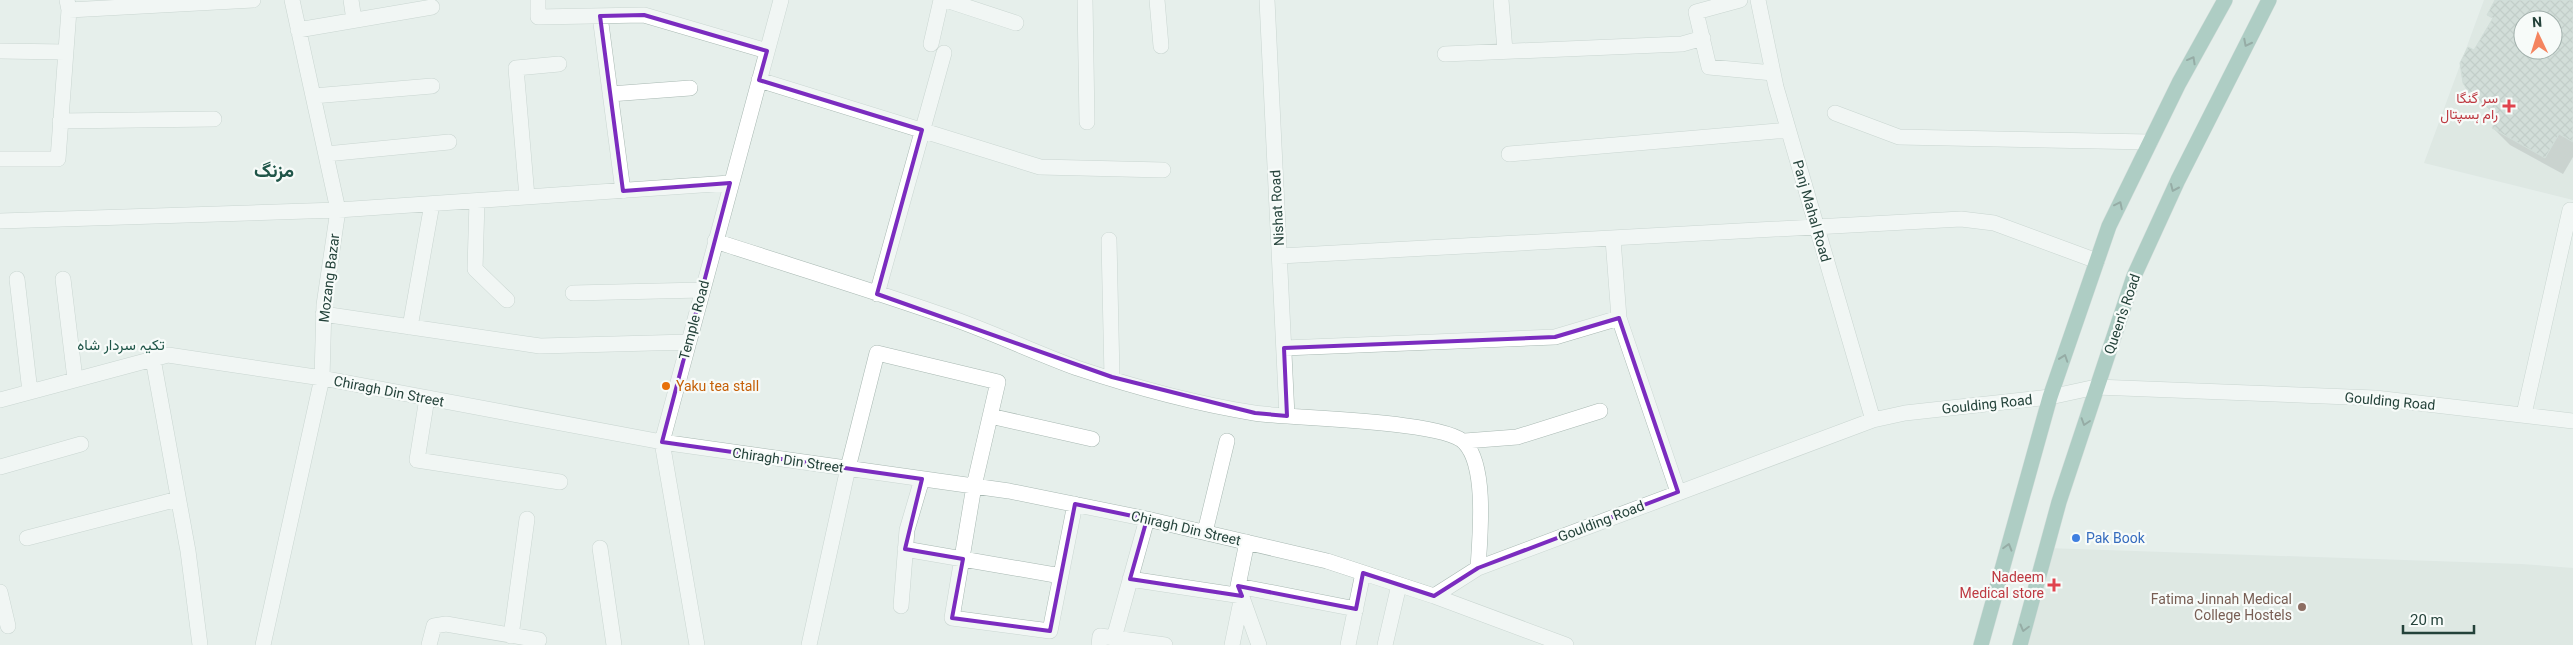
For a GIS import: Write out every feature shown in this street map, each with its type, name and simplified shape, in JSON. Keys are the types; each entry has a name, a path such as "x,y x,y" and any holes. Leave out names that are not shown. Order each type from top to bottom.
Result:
{"main road":[{"path":"1981,645 2050,397 2109,226 2179,83 2225,0"},
{"name":"Queen's Road","path":"2020,645 2059,502 2134,276 2178,180 2269,0"}],"street":[{"path":"0,159 58,159 68,5 253,0"},
{"name":"Mozang Bazar","path":"263,645 322,378 324,314 338,210 292,0"},
{"path":"351,0 354,20"},
{"path":"538,0 538,17 644,15 767,51"},
{"name":"Temple Road","path":"697,645 662,442 730,183 781,0"},
{"path":"931,44 941,0"},
{"path":"946,0 1016,23"},
{"path":"1085,0 1087,122"},
{"path":"1158,0 1161,46"},
{"name":"Nishat Road","path":"1268,0 1287,416"},
{"path":"1501,0 1505,51"},
{"path":"1740,0 1696,12 1709,67 1773,73"},
{"name":"Panj Mahal Road","path":"1758,0 1773,73 1788,130 1873,420"},
{"path":"298,30 432,7"},
{"path":"600,16 623,191"},
{"path":"1445,54 1682,44 1703,38"},
{"path":"0,51 65,52"},
{"path":"877,294 944,53"},
{"path":"527,197 516,68 559,64"},
{"path":"759,80 1040,167 1163,170"},
{"path":"313,96 432,86"},
{"path":"610,94 690,88"},
{"path":"1835,113 1898,137 2150,142"},
{"path":"60,121 214,119"},
{"path":"1509,154 1788,130"},
{"path":"326,154 450,142"},
{"path":"0,222 338,210 730,183"},
{"path":"477,201 475,269 507,300"},
{"path":"410,327 432,204"},
{"path":"2524,414 2570,210"},
{"path":"1280,256 1961,219 1994,223 2097,261"},
{"path":"1613,239 1619,318 1678,492"},
{"path":"1109,240 1112,377"},
{"path":"715,241 955,319 1078,368 1255,413 1435,430 1465,441 1517,436 1600,411"},
{"path":"17,279 30,392"},
{"path":"63,279 75,379"},
{"path":"573,293 702,290"},
{"path":"324,314 540,346 689,342"},
{"path":"1284,348 1555,337 1619,318"},
{"path":"809,645 848,468 877,353 998,382 974,486 952,618 1050,631 1075,504"},
{"name":"Chiragh Din Street","path":"0,400 168,355 322,378 662,442 974,486 1147,519 1327,561 1434,596 1566,645"},
{"path":"153,359 178,499 200,645"},
{"name":"Goulding Road","path":"1434,596 1478,568 1873,420 1905,413 2050,397 2096,387 2375,398 2573,421"},
{"path":"427,398 417,460 560,482"},
{"path":"990,416 1092,439"},
{"path":"1204,532 1227,441"},
{"path":"1465,441 1477,464 1480,526 1478,568"},
{"path":"0,467 81,444"},
{"path":"901,606 907,530 922,478"},
{"path":"27,538 178,499"},
{"path":"511,636 527,519"},
{"path":"1114,638 1147,519"},
{"path":"1232,645 1247,542"},
{"path":"600,548 614,645"},
{"path":"905,549 1061,576"},
{"path":"1348,645 1363,573"},
{"path":"1130,579 1240,591 1356,609"},
{"path":"1385,645 1399,585"},
{"path":"1240,591 1260,645"},
{"path":"0,592 8,626"},
{"path":"430,645 434,626 446,624 539,640"},
{"path":"1099,645 1100,636 1165,645"}],"highlighted area":[{"path":"644,15 767,51 759,80 922,130 877,294 1112,377 1255,413 1287,416 1284,348 1555,337 1619,318 1678,492 1478,568 1434,596 1363,573 1356,609 1238,586 1242,596 1130,579 1147,519 1075,504 1050,631 952,618 963,559 905,549 922,479 662,442 730,183 623,191 600,16"}],"shaded area":[{"name":"سر گنگا رام ہسپتال","path":"2484,0 2573,0 2573,200 2424,163"},
{"name":"Fatima Jinnah Medical College Hostels","path":"2046,548 2521,564 2573,568 2573,645 2020,645"}],"building":[{"path":"2495,0 2573,0 2573,142 2559,134 2545,158 2492,128 2499,115 2469,93 2463,83 2460,63 2468,47 2474,50 2493,18 2487,15"}],"place":[{"name":"سر گنگا رام ہسپتال","path":"2509,106"},
{"name":"Yaku tea stall","path":"666,386"},
{"name":"Pak Book","path":"2076,538"},
{"name":"Nadeem Medical store","path":"2054,585"},
{"name":"Fatima Jinnah Medical College Hostels","path":"2302,607"}],"district":[{"name":"مزنگ","path":"274,170"},
{"name":"تکیہ سردار شاہ","path":"121,345"}]}
